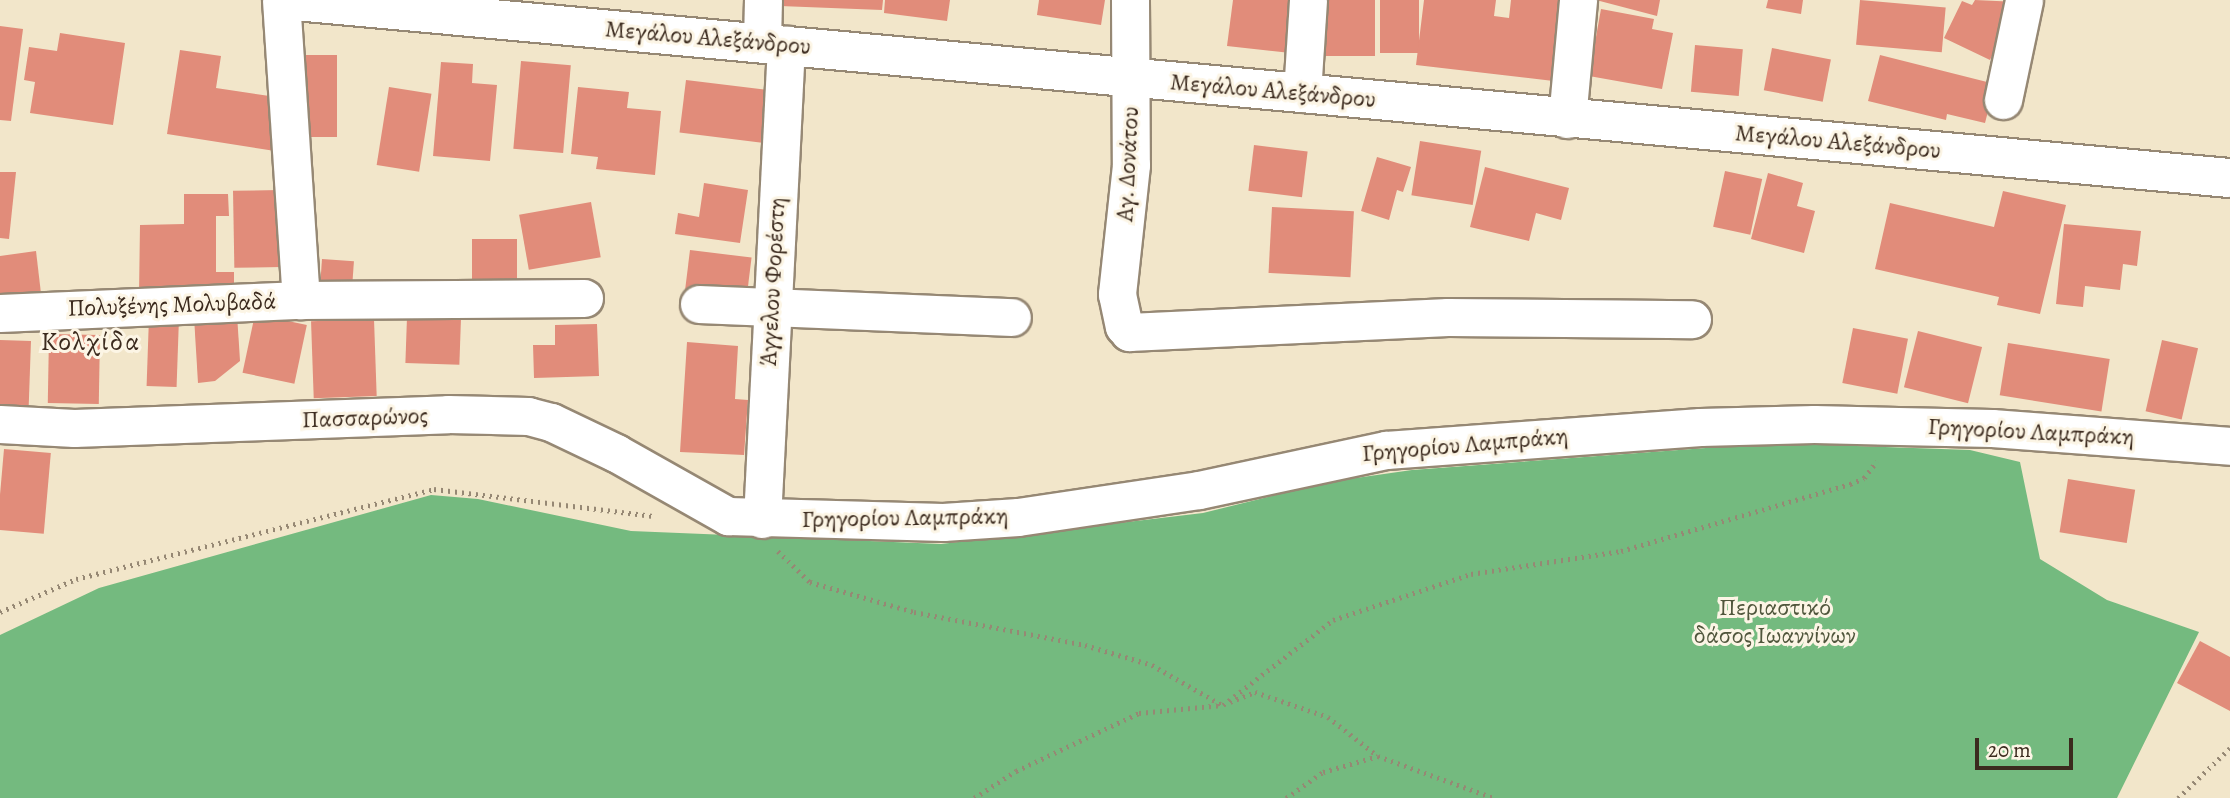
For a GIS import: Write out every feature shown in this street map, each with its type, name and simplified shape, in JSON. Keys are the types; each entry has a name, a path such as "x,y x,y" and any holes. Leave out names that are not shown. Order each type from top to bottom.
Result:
{"main road":[{"name":"Μεγάλου Αλεξάνδρου","path":"299,1 2230,178"}],"street":[{"name":"Άγγελου Φορέστη","path":"762,0 774,44 772,307 762,519"},
{"name":"Αγ. Δονάτου","path":"1130,0 1131,175 1118,288 1124,326 1139,334 1424,318 1692,319"},
{"path":"1302,93 1308,0"},
{"path":"1567,119 1578,0"},
{"path":"2003,100 2024,0"},
{"name":"Πολυξένης Μολυβαδά","path":"299,1 301,300"},
{"name":"Πολυξένης Μολυβαδά","path":"0,313 301,300 584,298"},
{"path":"699,304 1012,317"},
{"name":"Πασσαρώνος","path":"0,425 74,428 448,414 528,416 551,422 616,453 707,507"},
{"name":"Γρηγορίου Λαμπράκη","path":"707,507 728,516 762,519 989,520 1199,490 1341,457 1414,446 1700,427 1992,428 2230,446"}],"path":[{"path":"1223,705 1333,620 1471,574 1621,551 1850,484 1864,478 1878,460 1885,426"},
{"path":"0,612 76,579 435,489 680,520 692,518 707,507"},
{"path":"762,519 765,536 810,582 914,612 1085,645 1152,665 1223,705"},
{"path":"974,798 1016,771 1139,713 1223,705 1255,692 1328,717 1378,756 1494,798"},
{"path":"2178,798 2230,748"},
{"path":"1286,798 1322,772 1378,756"}],"green space":[{"name":"Περιαστικό δάσος Ιωαννίνων","path":"1773,443 1970,450 2020,462 2040,559 2107,600 2199,632 2117,798 0,798 0,635 99,588 431,495 478,499 631,531 941,544 1203,513 1328,482 1412,470"}],"building":[{"path":"781,0 883,0 882,10 780,6"},
{"path":"885,0 950,0 947,21 884,13"},
{"path":"1039,0 1105,0 1101,25 1037,15"},
{"path":"1233,0 1306,0 1300,54 1227,46"},
{"path":"1324,0 1375,0 1375,56 1324,56"},
{"path":"1380,0 1419,0 1419,53 1380,53"},
{"path":"1424,0 1496,0 1494,16 1509,18 1511,0 1571,0 1562,82 1416,65"},
{"path":"1596,0 1660,0 1657,16"},
{"path":"1768,0 1803,0 1801,14 1766,8"},
{"path":"1860,0 1946,7 1942,52 1856,45"},
{"path":"1975,0 2018,2 1990,60 1944,38 1962,1 1972,5"},
{"path":"1601,9 1654,19 1652,29 1673,33 1662,89 1589,76"},
{"path":"0,26 23,29 11,121 0,120"},
{"path":"60,33 125,43 113,125 30,113 35,82 24,80 29,47 57,51"},
{"path":"1695,45 1743,49 1739,96 1691,92"},
{"path":"1772,48 1831,59 1823,102 1764,90"},
{"path":"180,50 221,56 216,88 283,98 275,151 167,134"},
{"path":"297,55 337,55 337,137 297,137"},
{"path":"1880,55 1995,84 1985,123 1947,114 1946,120 1868,101"},
{"path":"521,61 571,65 563,153 513,149"},
{"path":"441,62 473,64 472,83 497,85 490,161 433,156"},
{"path":"686,80 775,91 769,144 680,133"},
{"path":"389,87 431,94 419,172 377,165"},
{"path":"578,87 629,92 627,108 661,111 655,175 596,169 598,157 571,154"},
{"path":"1420,141 1481,151 1473,205 1411,195"},
{"path":"1254,145 1308,152 1302,197 1248,191"},
{"path":"1377,157 1411,167 1403,192 1397,190 1389,220 1361,211"},
{"path":"1485,167 1569,188 1561,220 1536,213 1529,241 1470,227"},
{"path":"1725,171 1762,179 1750,235 1713,227"},
{"path":"0,172 16,172 9,239 0,238"},
{"path":"1768,173 1803,183 1797,206 1815,211 1804,253 1751,239"},
{"path":"704,183 748,190 740,243 675,234 678,213 699,217"},
{"path":"280,190 281,267 234,268 233,191"},
{"path":"2003,191 2066,205 2040,314 1997,305 1999,297 1875,269 1890,203 1994,227"},
{"path":"184,194 228,194 229,216 216,216 216,272 234,272 234,295 139,295 140,225 184,224"},
{"path":"591,202 601,257 529,270 519,215"},
{"path":"1272,207 1354,211 1350,277 1269,273"},
{"path":"2064,224 2141,231 2137,266 2123,264 2120,290 2085,286 2083,307 2056,304"},
{"path":"472,239 517,239 517,287 472,287"},
{"path":"690,250 752,258 747,298 685,291"},
{"path":"36,251 42,302 0,307 0,256"},
{"path":"322,259 354,261 352,290 320,288"},
{"path":"237,314 240,361 215,381 198,383 194,317"},
{"path":"255,314 307,325 294,384 243,373"},
{"path":"149,317 179,318 177,387 147,386"},
{"path":"407,317 461,319 459,365 405,363"},
{"path":"374,319 377,396 314,398 311,321"},
{"path":"597,324 599,376 534,378 533,345 555,345 555,325"},
{"path":"1853,328 1908,339 1897,394 1842,383"},
{"path":"1918,331 1982,347 1968,403 1904,387"},
{"path":"49,334 100,335 99,404 48,403"},
{"path":"0,340 31,341 29,406 0,405"},
{"path":"2162,340 2198,348 2182,419 2146,411"},
{"path":"687,342 738,346 735,399 748,400 744,455 680,452"},
{"path":"2008,343 2110,359 2101,411 2000,395"},
{"path":"4,449 51,453 44,534 0,530"},
{"path":"2068,479 2135,490 2127,543 2060,532"},
{"path":"2200,641 2230,657 2230,711 2177,683"}],"district":[{"name":"Κολχίδα","path":"91,342"}]}
